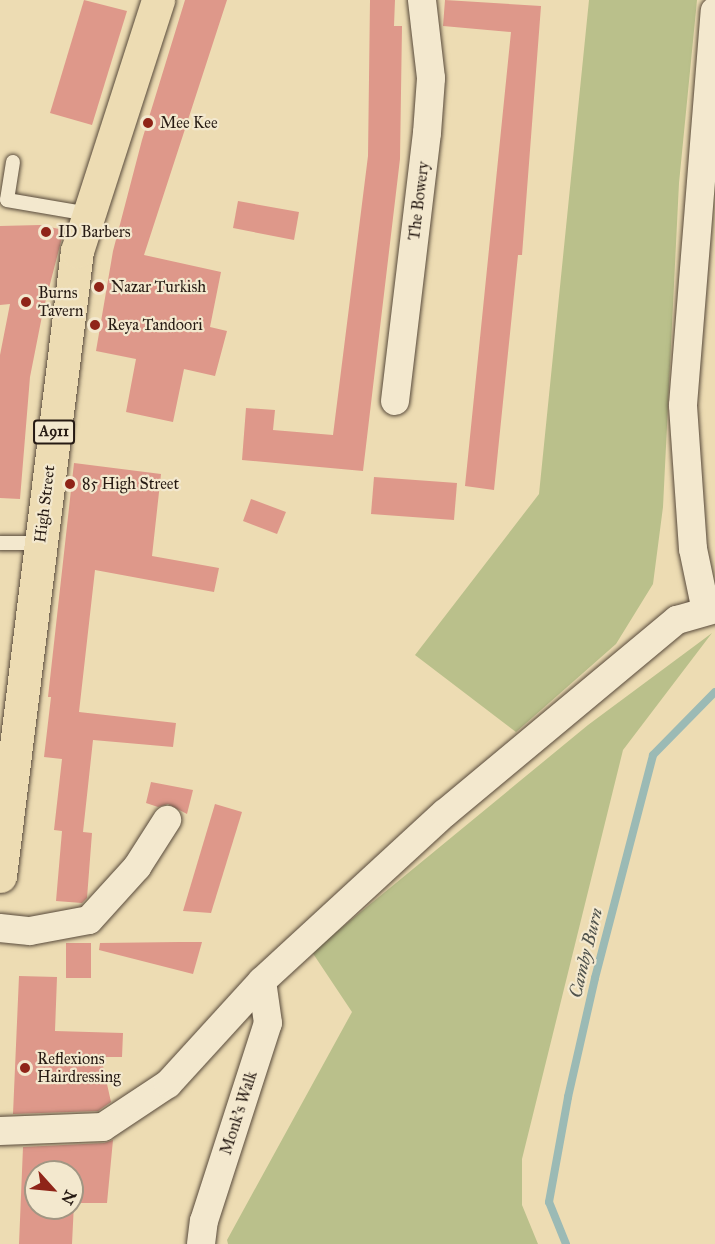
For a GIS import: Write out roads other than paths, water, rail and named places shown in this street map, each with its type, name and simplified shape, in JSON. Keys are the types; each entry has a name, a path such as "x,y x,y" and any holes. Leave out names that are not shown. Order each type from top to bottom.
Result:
{"main road":[{"name":"High Street","path":"0,876 77,251 158,0"}],"street":[{"name":"The Bowery","path":"395,401 427,133 431,78 422,0"},
{"path":"0,1131 103,1127 168,1084 262,981 394,857 677,620 710,610 693,549 683,405 715,11"},
{"path":"0,928 30,931 89,920 137,867 167,820"},
{"name":"Monk's Walk","path":"201,1244 204,1221 268,1023 262,981"}],"lane":[{"path":"13,162 8,200 89,214"},
{"path":"0,543 40,543"}],"waterway":[{"name":"Camby Burn","path":"566,1244 549,1202 568,1097 595,978 653,755 715,692"}],"place":[{"name":"Mee Kee","path":"148,123"},
{"name":"ID Barbers","path":"46,232"},
{"name":"Nazar Turkish","path":"99,287"},
{"name":"Burns Tavern","path":"26,302"},
{"name":"Reya Tandoori","path":"95,325"},
{"name":"85 High Street","path":"70,484"},
{"name":"Reflexions Hairdressing","path":"25,1068"}]}
